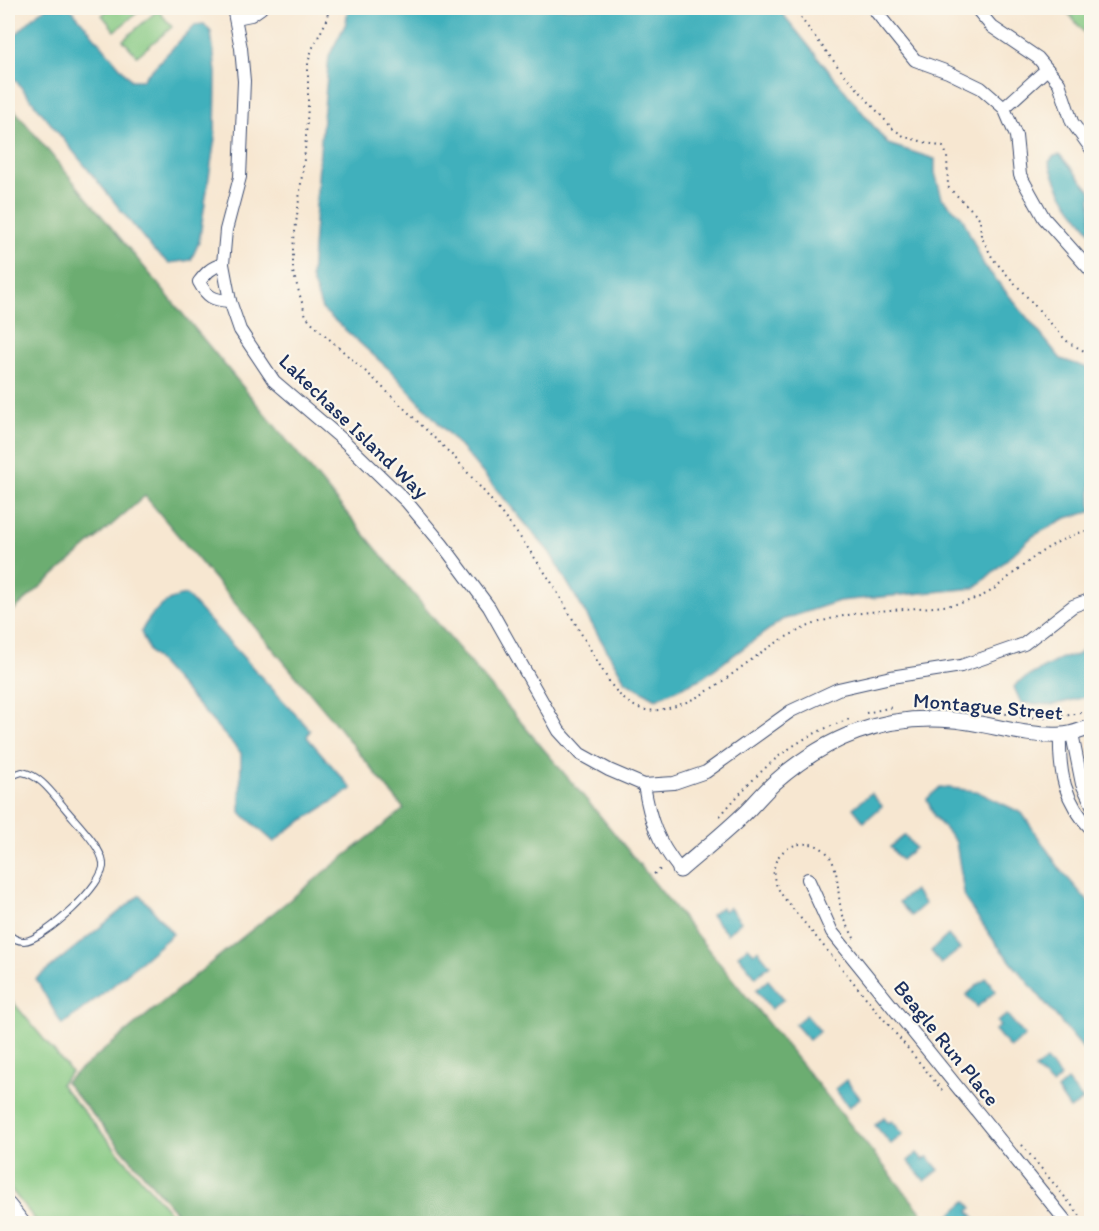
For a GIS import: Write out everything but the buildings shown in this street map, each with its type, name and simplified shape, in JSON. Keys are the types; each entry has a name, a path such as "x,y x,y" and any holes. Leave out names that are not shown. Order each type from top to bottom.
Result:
{"street":[{"path":"235,13 251,15 261,8"},
{"path":"873,8 915,60 948,72 981,88 1004,108 1016,136 1020,175 1044,218 1092,272"},
{"path":"976,8 992,27 1038,58 1059,83 1072,122 1092,150"},
{"name":"Lakechase Island Way","path":"235,13 244,81 240,177 226,231 223,264 230,301 240,330 274,381 343,440 406,502 442,544 489,607 559,731 580,754 609,770 644,784 674,783 706,772 791,711 838,689 891,677 962,666 1024,644 1073,606 1092,599"},
{"path":"1004,108 1047,69"},
{"path":"223,264 215,266 199,282 214,300 230,301"},
{"name":"Montague Street","path":"676,865 743,815 773,784 807,756 857,731 890,722 924,717 958,720 1026,733 1066,734 1092,727"},
{"path":"1066,734 1082,784 1092,805"},
{"path":"1066,734 1060,764 1066,790 1078,812 1092,830"},
{"path":"644,784 649,816 659,840 676,865"},
{"name":"Beagle Run Place","path":"808,879 832,933 1068,1224"},
{"path":"8,1205 23,1224"}],"lane":[{"path":"8,777 22,772 37,778 87,835 104,864 102,874 90,891 37,937 24,942 13,939 8,933"},
{"path":"1066,790 1082,784"}],"path":[{"path":"327,8 328,18 312,49 308,63 305,151 293,248 293,272 306,315 318,329 446,449 487,495 550,580 616,692 633,706 655,710 686,702 707,691 780,640 826,621 858,614 939,606 971,600 997,587 1056,542 1067,536 1092,529"},
{"path":"793,8 839,68 892,128 905,137 943,147 947,155 948,187 980,219 981,236 993,259 1069,343 1092,355"},
{"path":"911,705 932,703 954,705"},
{"path":"861,715 901,706"},
{"path":"965,706 1020,717 1052,718 1092,711"},
{"path":"718,818 761,770 790,747 832,724 851,718"},
{"path":"654,874 676,865"}],"green space":[{"path":"110,8 143,8 115,31 102,15"},
{"path":"1064,8 1091,8 1091,41"},
{"path":"158,10 172,27 137,56 123,40"},
{"path":"8,102 449,637 601,817 930,1223 185,1223 65,1082 404,809 145,496 8,615"},
{"path":"8,996 71,1072 60,1084 179,1223 38,1223 8,1186"}],"water":[{"path":"46,8 69,8 73,11 131,80 142,80 195,25 204,24 211,32 216,73 215,138 199,242 191,260 169,263 154,251 8,71 8,42"},
{"path":"348,8 778,8 888,144 935,159 935,173 942,198 962,217 984,265 1061,359 1091,369 1091,512 1066,518 1033,536 975,588 839,601 782,620 702,678 656,699 625,681 550,553 465,452 391,371 322,309 311,278 320,150 329,56 346,23"},
{"path":"1060,155 1091,191 1091,232 1066,200 1057,183 1049,162 1054,156"},
{"path":"186,595 310,730 307,737 352,789 289,829 274,842 240,812 241,753 149,651 141,632 149,619 165,603"},
{"path":"1091,641 1091,696 1052,705 1021,703 1014,687 1018,682 1062,658 1077,655"},
{"path":"940,787 976,791 1022,813 1060,869 1091,905 1090,1057 997,945 965,899 956,842 934,816 927,799"},
{"path":"871,793 882,806 864,822 853,808"},
{"path":"905,835 915,848 901,860 890,847"},
{"path":"914,890 925,904 911,916 899,902"},
{"path":"140,895 173,934 110,988 62,1025 36,979"},
{"path":"721,907 724,911 729,907 741,922 727,934 711,915"},
{"path":"948,935 960,949 941,964 931,951"},
{"path":"748,947 754,953 758,950 770,965 756,977 738,955"},
{"path":"986,978 996,991 977,1007 966,995"},
{"path":"768,980 784,999 771,1009 756,990"},
{"path":"806,1015 820,1031 809,1040 795,1024"},
{"path":"1007,1015 1025,1036 1010,1048 995,1030 1000,1026 997,1022"},
{"path":"1046,1060 1061,1077 1052,1085 1035,1069"},
{"path":"846,1080 860,1098 849,1107 835,1089"},
{"path":"1067,1081 1083,1100 1070,1109 1057,1090"},
{"path":"884,1117 888,1123 892,1121 903,1134 891,1144 875,1125"},
{"path":"917,1153 923,1160 928,1157 939,1170 925,1181 908,1161"},
{"path":"966,1201 972,1208 969,1211 977,1220 972,1223 955,1223 949,1216"}]}
